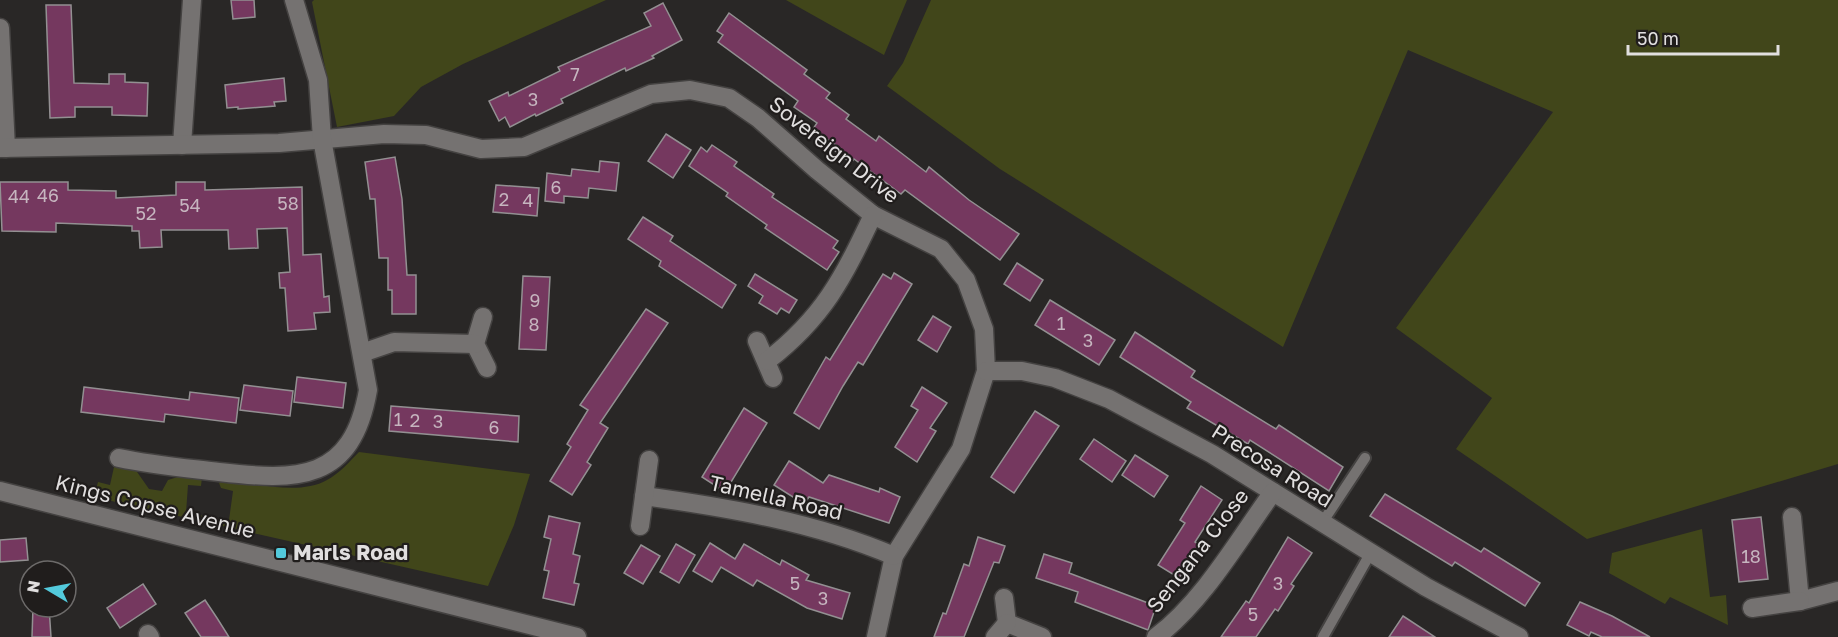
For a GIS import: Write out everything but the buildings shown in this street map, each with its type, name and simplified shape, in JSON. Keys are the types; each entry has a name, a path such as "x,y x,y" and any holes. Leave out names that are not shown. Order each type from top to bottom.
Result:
{"street":[{"path":"182,145 192,0"},
{"path":"119,458 146,471 299,476 327,465 348,446 364,418 368,390 322,139 318,80 294,0"},
{"path":"0,28 3,148 182,145 322,139"},
{"name":"Sovereign Drive","path":"322,139 384,134 416,135 481,149 524,147 566,132 651,94 690,90 729,98 758,118 873,215 941,249 966,280 984,329 986,371 961,449 894,556 876,637"},
{"path":"756,341 770,370 792,341 819,313 845,274 873,215"},
{"path":"483,317 475,344 487,368"},
{"path":"362,353 394,342 475,344"},
{"name":"Precosa Road","path":"986,371 1022,371 1055,378 1109,399 1212,454 1370,554 1519,637"},
{"path":"640,526 650,460"},
{"name":"Kings Copse Avenue","path":"0,490 577,637"},
{"name":"Sengana Close","path":"1156,637 1168,628 1210,580 1273,492"},
{"name":"Tamella Road","path":"644,496 738,509 859,541 894,556"},
{"path":"1792,517 1800,601"},
{"path":"1752,608 1800,601 1838,591"},
{"path":"1004,598 1001,630 1042,637"}],"lane":[{"path":"1322,523 1365,458"},
{"path":"1323,637 1370,554"}],"green space":[{"path":"314,0 606,0 463,64 421,87 394,116 337,127 312,2"},
{"path":"786,0 907,0 884,55"},
{"path":"931,0 1838,0 1838,464 1587,539 1456,449 1492,398 1396,328 1553,112 1408,50 1283,347 1000,169 887,86 903,63"},
{"path":"359,452 530,474 514,525 488,586 94,497 98,482 110,485 114,467 135,469 149,489 162,491 168,480 184,475 202,477 201,486 188,485 186,513 229,520 233,491 221,488 219,483 224,479 290,488 316,485 336,474"},
{"path":"1702,529 1710,597 1726,595 1728,625 1670,597 1665,604 1609,573 1612,553"}],"place":[{"name":"Marls Road","path":"281,553"}]}
